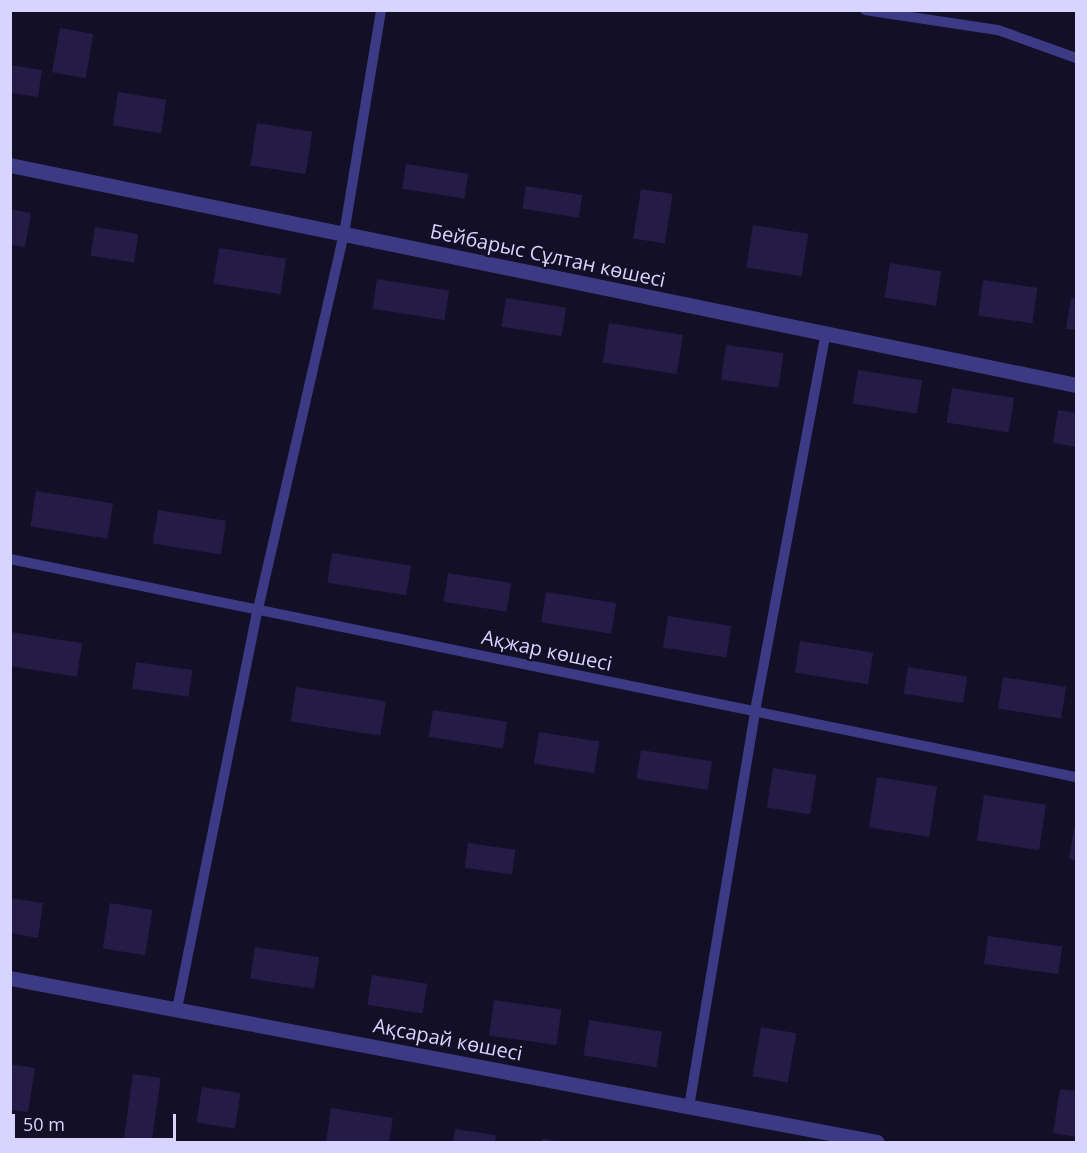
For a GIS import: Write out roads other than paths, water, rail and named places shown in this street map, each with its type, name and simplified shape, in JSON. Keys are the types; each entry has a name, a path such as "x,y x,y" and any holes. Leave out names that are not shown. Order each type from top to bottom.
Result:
{"street":[{"name":"Бейбарыс Сұлтан көшесі","path":"10,165 1077,385"},
{"name":"Ақсарай көшесі","path":"10,978 877,1143"}],"lane":[{"path":"177,1009 258,609 344,234 381,10"},
{"path":"865,10 998,30 1077,58"},
{"path":"689,1107 755,711 826,333"},
{"name":"Ақжар көшесі","path":"10,558 1077,777"}]}
